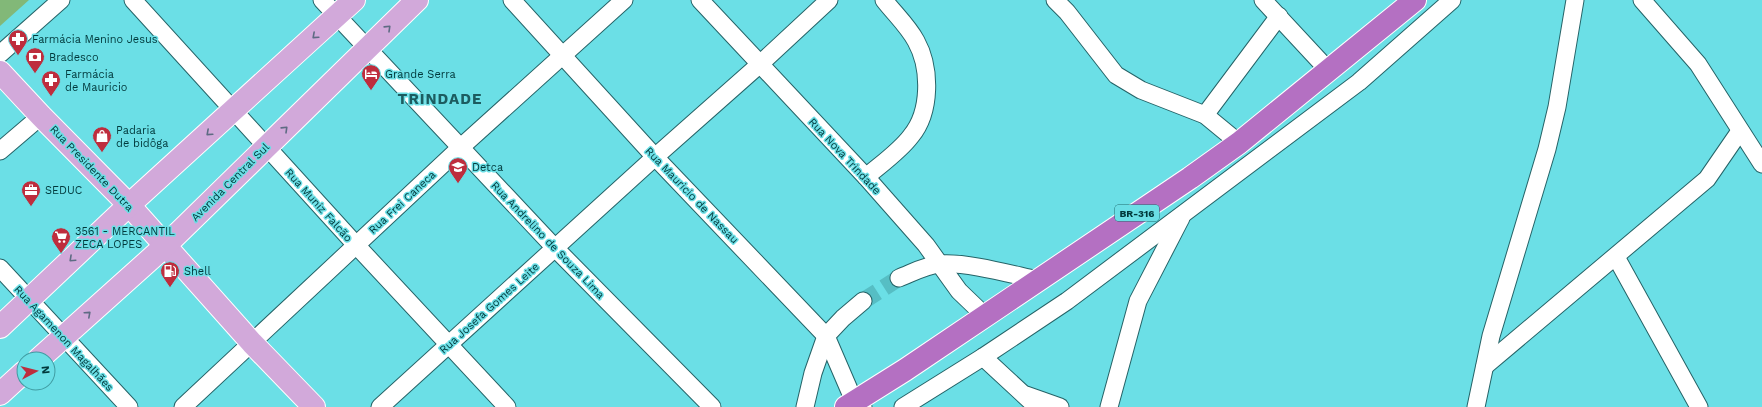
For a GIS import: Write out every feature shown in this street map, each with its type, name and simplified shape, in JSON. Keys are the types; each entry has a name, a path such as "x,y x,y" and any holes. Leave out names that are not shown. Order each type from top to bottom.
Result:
{"highway":[{"name":"BR-316","path":"854,405 1190,178 1239,143 1415,0"}],"main road":[{"path":"0,327 129,206 354,0"},
{"name":"Avenida Central Sul","path":"47,351 165,246 417,0"},
{"name":"Rua Presidente Dutra","path":"0,72 129,206 252,343 314,407"},
{"path":"0,394 16,379"}],"street":[{"path":"0,54 61,0"},
{"name":"Rua Muniz Falcão","path":"133,0 356,245 507,407"},
{"name":"Rua Andrelino de Souza Lima","path":"322,0 366,49 555,248 712,407"},
{"name":"Rua Mauricio de Nassau","path":"512,0 655,156 826,336 854,405"},
{"name":"Rua Frei Caneca","path":"183,407 460,148 624,0"},
{"name":"Rua Nova Trindade","path":"700,0 866,177 926,245 959,291 985,316"},
{"name":"Rua Josefa Gomes Leite","path":"380,407 655,156 760,64 829,0"},
{"path":"866,177 911,137 921,122 925,105 926,77 923,56 916,40 884,0"},
{"path":"1055,0 1067,12 1116,75 1141,90 1205,115 1239,143"},
{"path":"1263,0 1329,71"},
{"path":"903,407 983,357 1067,301 1359,82 1452,0"},
{"path":"1479,403 1491,336 1547,149 1557,107 1575,0"},
{"path":"1642,0 1698,64 1762,164"},
{"path":"1205,115 1279,16"},
{"path":"0,151 41,116"},
{"path":"1486,366 1708,179 1740,131"},
{"path":"1109,407 1138,301 1183,213"},
{"path":"1616,257 1699,407"},
{"path":"899,278 918,270 939,264 984,269 1038,280"},
{"name":"Rua Agamenon Magalhães","path":"0,268 129,407"},
{"path":"805,407 813,373 826,336 843,318 863,301"},
{"path":"983,357 1036,407"},
{"path":"1023,394 1060,407"}],"green space":[{"path":"0,0 29,0 0,26"}],"tunnel":[{"path":"863,301 899,278"}],"place":[{"name":"Farmácia Menino Jesus","path":"18,56"},
{"name":"Bradesco","path":"35,74"},
{"name":"Grande Serra","path":"371,91"},
{"name":"Farmácia de Mauricio","path":"51,97"},
{"name":"Padaria de bidôga","path":"102,153"},
{"name":"Detca","path":"458,184"},
{"name":"SEDUC","path":"31,207"},
{"name":"3561 - MERCANTIL ZECA LOPES","path":"61,254"},
{"name":"Shell","path":"170,288"}],"district":[{"name":"TRINDADE","path":"440,99"}]}
